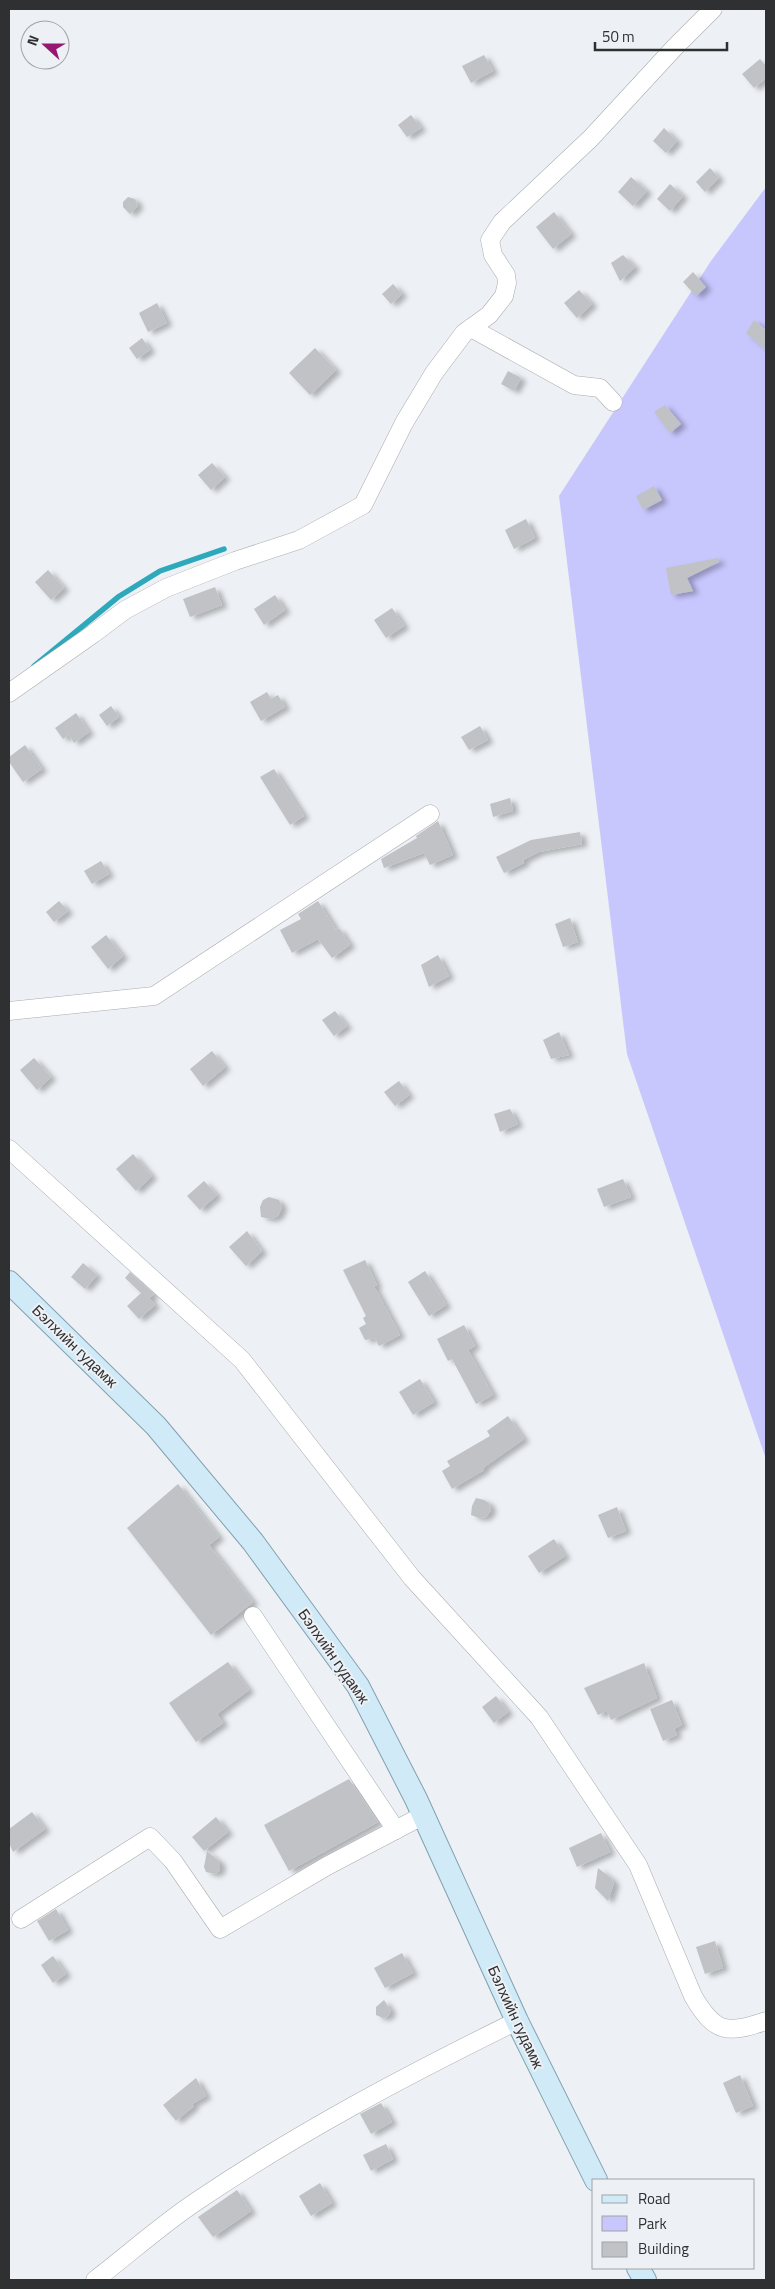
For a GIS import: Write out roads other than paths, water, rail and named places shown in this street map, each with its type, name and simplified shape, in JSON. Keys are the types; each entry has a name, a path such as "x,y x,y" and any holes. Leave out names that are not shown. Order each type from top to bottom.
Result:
{"main road":[{"name":"Бэлхийн гудамж","path":"9,1282 156,1426 252,1542 358,1686 424,1815 517,2021 596,2179"}],"street":[{"path":"9,693 125,610 166,588 236,561 300,540 363,505 404,423 434,373 464,333 489,315 504,296 507,283 506,275 493,255 490,240 502,222 591,138 675,46 713,9"},
{"path":"471,328 574,385 600,388 613,402"},
{"path":"9,1010 154,996 430,814"},
{"path":"9,1149 242,1360 412,1578 539,1717 638,1865 693,1996 705,2016 718,2026 729,2030 744,2028 766,2021"},
{"path":"253,1616 396,1830"},
{"path":"21,1919 150,1837 173,1861 220,1930 327,1866 424,1815"},
{"path":"95,2280 196,2202 317,2126 406,2075 517,2021"}],"waterway":[{"path":"34,666 118,597 160,571 224,549"}]}
